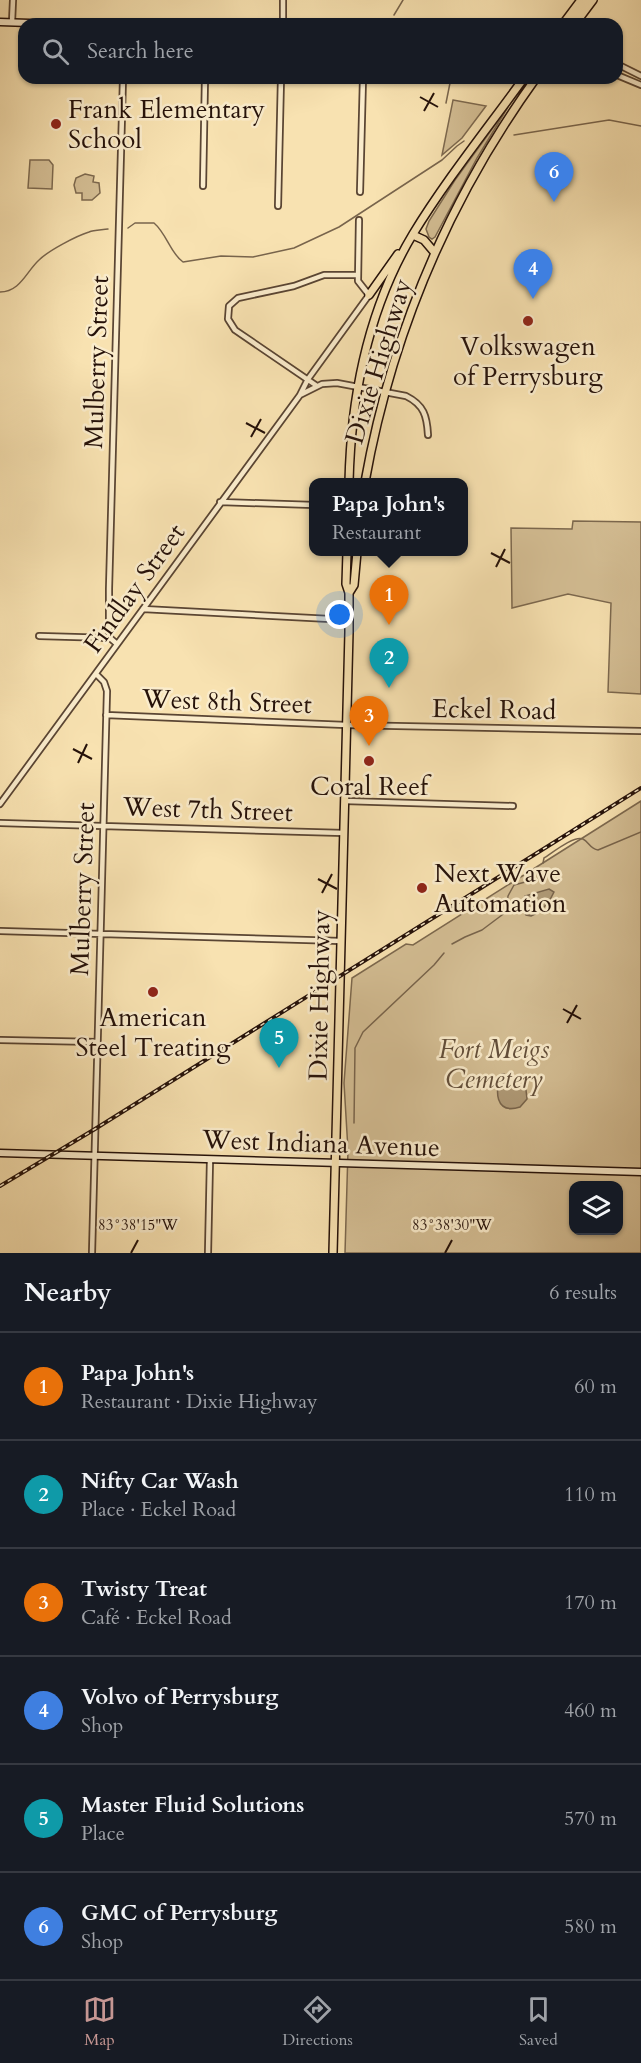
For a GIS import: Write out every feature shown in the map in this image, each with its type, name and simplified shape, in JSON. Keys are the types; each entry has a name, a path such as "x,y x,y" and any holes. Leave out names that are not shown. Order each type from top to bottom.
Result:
{"main road":[{"path":"568,18 581,0"},
{"path":"574,18 586,0"},
{"path":"580,18 593,0"},
{"path":"0,22 18,22"},
{"name":"Dixie Highway","path":"349,478 351,430 357,387 378,310 393,273 413,235 520,84"},
{"path":"500,130 513,104 527,84"},
{"name":"Dixie Highway","path":"367,478 385,392 405,326 435,253 460,201 500,130 532,84"},
{"path":"369,295 413,235"},
{"name":"Dixie Highway","path":"413,235 424,240 435,253"},
{"name":"Dixie Highway","path":"333,1253 349,620 349,594 346,584 347,556"},
{"name":"Dixie Highway","path":"349,594 354,585 357,556"},
{"name":"West Indiana Avenue","path":"0,1154 641,1172"}],"street":[{"path":"12,22 13,0"},
{"path":"283,0 283,18"},
{"path":"623,67 641,76"},
{"path":"623,78 641,85"},
{"name":"Mulberry Street","path":"110,638 110,536 123,84"},
{"path":"203,186 206,84"},
{"path":"278,206 281,84"},
{"path":"360,192 363,84"},
{"path":"359,220 358,275 360,285 369,295"},
{"path":"317,386 235,330 228,318 230,306 238,298 294,286 324,276 358,275"},
{"name":"Findlay Street","path":"0,804 300,395 308,379 369,295"},
{"name":"Findlay Street","path":"300,395 317,386 337,383 406,396 420,406 427,419 428,435"},
{"path":"220,502 309,505"},
{"path":"143,609 349,620"},
{"path":"39,636 110,638 117,644"},
{"name":"Mulberry Street","path":"92,1253 106,715 106,686 96,674"},
{"name":"West 8th Street","path":"106,715 346,725"},
{"name":"Eckel Road","path":"346,725 641,731"},
{"path":"345,801 513,806"},
{"name":"West 7th Street","path":"0,823 344,833"},
{"path":"0,931 341,941"},
{"path":"0,1040 98,1042"},
{"path":"208,1253 210,1160"}],"green space":[{"path":"453,100 486,106 462,138 442,155"},
{"path":"508,107 432,239 426,229 429,221 455,180"},
{"path":"30,160 49,160 53,165 52,189 28,188"},
{"path":"85,174 94,176 93,182 99,183 100,193 92,200 82,200 82,193 76,193 74,185 76,178"},
{"path":"573,521 641,522 641,694 608,692 611,603 568,594 512,608 511,528 572,529"},
{"name":"Fort Meigs Cemetery","path":"641,801 641,1253 345,1253 348,1150 344,1083 352,978 406,944 413,945"}],"shaded area":[{"path":"549,889 554,892 545,906 531,916 526,915 522,908 525,896"},
{"path":"502,1074 507,1084 521,1085 526,1090 527,1099 520,1107 512,1109 501,1104 498,1087"}],"waterway":[{"path":"394,15 403,0"},
{"path":"446,103 450,84"},
{"path":"514,135 609,120 641,126"},
{"path":"128,228 135,223 154,223 183,262 221,256 253,257 294,248 339,227 442,160 464,141"},
{"path":"0,292 13,289 43,256 55,248 83,234 108,229"},
{"path":"543,863 544,858 563,845 579,838 598,850 641,832"},
{"path":"452,944 482,930 506,912 508,896 514,885 542,876"},
{"path":"354,1123 355,1048 363,1032 444,953"}],"railway":[{"path":"0,1186 641,788"}],"place":[{"name":"Frank Elementary School","path":"56,124"},
{"name":"GMC of Perrysburg","path":"554,202"},
{"name":"Volvo of Perrysburg","path":"533,299"},
{"name":"Volkswagen of Perrysburg","path":"528,321"},
{"name":"Papa John's","path":"389,625"},
{"name":"Nifty Car Wash","path":"389,688"},
{"name":"Twisty Treat","path":"369,746"},
{"name":"Coral Reef","path":"369,761"},
{"name":"Next Wave Automation","path":"422,888"},
{"name":"American Steel Treating","path":"153,992"},
{"name":"Master Fluid Solutions","path":"279,1068"}]}
